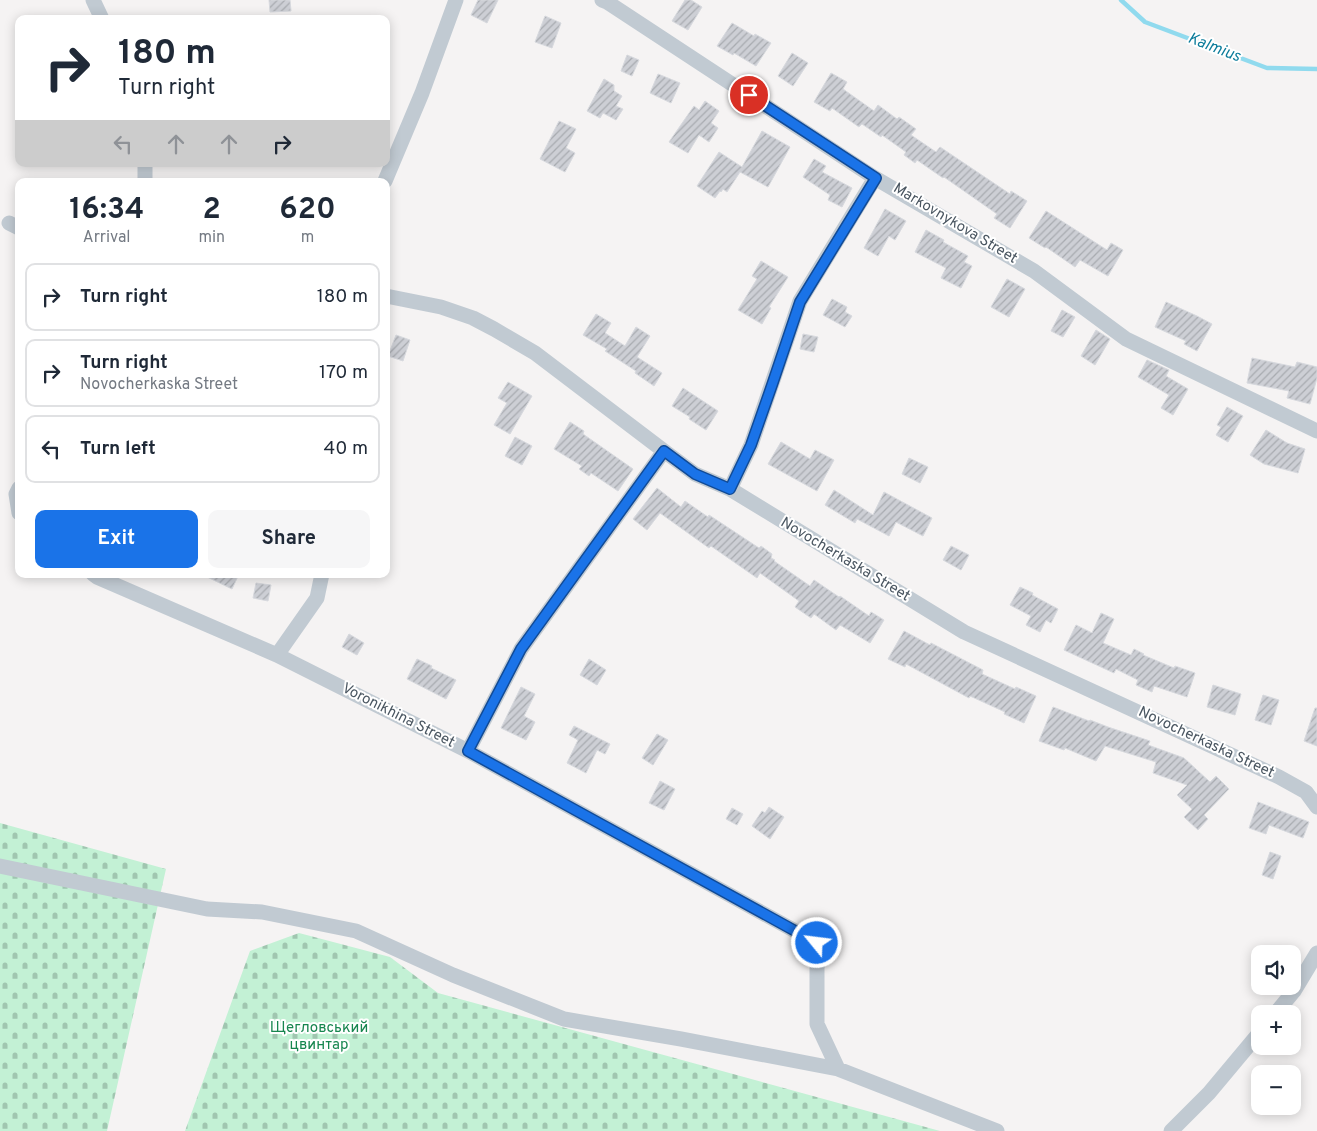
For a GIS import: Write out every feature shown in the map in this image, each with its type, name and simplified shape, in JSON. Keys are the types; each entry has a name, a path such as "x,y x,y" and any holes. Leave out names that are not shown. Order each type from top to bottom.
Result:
{"street":[{"path":"93,0 100,15"},
{"path":"386,178 422,93 456,0"},
{"name":"Markovnykova Street","path":"602,0 616,7 876,178 1034,272 1126,339 1317,431"},
{"path":"730,489 751,445 800,302 876,178"},
{"name":"Novocherkaska Street","path":"390,297 441,307 473,318 494,328 536,353 695,474 730,489 964,632 1279,777 1306,792 1317,807"},
{"path":"468,751 521,649 664,451"},
{"name":"Voronikhina Street","path":"100,578 277,655 468,751 817,943 817,1024 838,1069"},
{"path":"277,655 317,598 321,578"},
{"path":"0,866 207,910 262,912 356,931 453,975 564,1019 838,1069 997,1131"},
{"path":"1282,1005 1294,991 1317,954"},
{"path":"1171,1131 1209,1093 1251,1043"}],"green space":[{"path":"0,823 166,869 107,1131 0,1131"},
{"name":"Щегловський цвинтар","path":"299,933 390,957 438,993 940,1131 185,1131 250,951"}],"building":[{"path":"269,0 290,0 291,11 270,12"},
{"path":"478,0 498,0 487,23 471,15"},
{"path":"685,0 691,0 702,7 688,30 672,21"},
{"path":"545,16 561,23 552,48 535,42"},
{"path":"732,23 754,36 755,34 771,43 756,66 734,53 733,55 717,46"},
{"path":"792,53 808,63 793,86 778,76"},
{"path":"627,55 639,60 632,76 621,71"},
{"path":"831,73 847,82 843,89 874,111 878,105 897,119 899,117 916,129 911,135 936,152 940,147 1010,194 1011,191 1027,201 1010,228 994,218 997,214 917,160 915,163 904,155 906,152 882,135 881,137 862,124 859,127 832,108 830,111 814,102"},
{"path":"658,74 680,83 671,103 650,93"},
{"path":"604,79 614,85 614,91 622,96 616,106 623,109 616,120 603,113 600,118 587,111"},
{"path":"705,101 719,111 711,123 718,128 709,142 699,135 688,153 669,142 694,106 699,110"},
{"path":"559,121 576,129 566,148 575,153 565,172 540,159"},
{"path":"762,131 790,147 768,187 740,172 727,192 723,189 715,198 697,186 719,152 742,167"},
{"path":"814,159 826,166 822,172 852,188 842,207 828,200 830,195 803,177"},
{"path":"885,209 906,221 895,240 889,236 878,256 864,248"},
{"path":"1046,211 1107,250 1111,243 1123,250 1108,276 1080,260 1075,267 1029,238"},
{"path":"926,230 968,256 964,262 972,266 961,288 941,278 946,268 915,252"},
{"path":"761,261 788,277 769,307 771,308 762,324 738,310 757,279 752,276"},
{"path":"1007,279 1025,289 1009,317 991,307"},
{"path":"832,299 847,307 845,312 852,316 845,327 823,315"},
{"path":"1166,302 1212,324 1197,351 1184,344 1186,341 1155,327"},
{"path":"1062,310 1075,317 1063,337 1051,331"},
{"path":"596,314 611,323 605,333 625,346 636,327 650,336 637,357 662,373 654,386 635,373 636,371 605,351 607,349 583,335"},
{"path":"1096,330 1110,339 1095,365 1081,356"},
{"path":"803,334 818,337 814,352 800,349"},
{"path":"396,335 410,340 403,361 390,357 390,351"},
{"path":"1252,358 1295,367 1297,362 1317,367 1317,378 1310,404 1287,398 1289,391 1247,383"},
{"path":"1147,360 1169,370 1166,376 1188,389 1173,415 1161,408 1169,395 1138,377"},
{"path":"508,382 532,396 510,434 494,425 507,403 498,398"},
{"path":"683,388 718,411 706,430 672,406"},
{"path":"1227,407 1243,416 1228,442 1216,435 1221,427 1217,425"},
{"path":"570,422 584,431 583,434 633,469 618,491 591,473 589,476 579,469 582,466 554,449"},
{"path":"1266,430 1287,443 1305,449 1298,473 1264,464 1250,455"},
{"path":"515,437 532,446 522,465 505,456"},
{"path":"781,442 810,459 815,450 834,460 817,491 768,464"},
{"path":"909,458 928,467 920,483 902,474"},
{"path":"657,488 681,507 685,501 759,548 761,546 772,554 771,558 774,561 810,586 814,580 869,616 871,612 884,620 870,643 840,625 836,630 814,614 811,618 795,607 799,601 760,573 757,578 711,546 709,548 660,513 647,530 633,519"},
{"path":"834,490 873,515 884,492 932,518 923,536 896,522 889,536 857,519 855,523 825,505"},
{"path":"951,546 969,555 961,570 943,560"},
{"path":"209,578 237,578 232,589"},
{"path":"256,583 271,585 268,601 253,598"},
{"path":"1020,587 1058,609 1051,623 1046,620 1040,632 1026,625 1031,616 1010,605"},
{"path":"1101,613 1114,619 1103,643 1131,655 1134,649 1143,655 1174,668 1175,666 1195,673 1187,697 1154,686 1152,692 1136,685 1138,680 1116,669 1114,673 1064,650 1076,625 1092,633"},
{"path":"904,631 983,670 982,674 1036,696 1024,723 970,696 969,698 906,664 905,667 888,659"},
{"path":"349,634 364,643 357,655 342,647"},
{"path":"417,659 456,680 446,699 407,679"},
{"path":"589,659 606,670 597,685 580,675"},
{"path":"1213,685 1241,694 1235,715 1207,707"},
{"path":"521,687 535,694 524,716 535,722 526,740 501,728"},
{"path":"1263,695 1279,700 1271,725 1255,720"},
{"path":"1053,707 1150,741 1148,745 1184,758 1210,782 1216,776 1229,789 1204,815 1208,819 1198,830 1184,817 1192,809 1177,795 1187,785 1153,773 1156,762 1105,746 1096,761 1065,748 1064,750 1039,741"},
{"path":"1315,708 1317,708 1317,746 1304,741"},
{"path":"574,726 610,744 605,754 597,750 586,773 567,763 578,740 569,735"},
{"path":"657,734 668,740 653,765 642,758"},
{"path":"660,781 675,789 664,810 649,803"},
{"path":"1258,802 1309,822 1303,838 1269,825 1266,834 1249,828"},
{"path":"769,807 784,817 770,839 752,826 762,811 765,813"},
{"path":"732,808 743,814 737,825 726,819"},
{"path":"1270,852 1281,856 1273,879 1262,875"}],"waterway":[{"name":"Kalmius","path":"1121,0 1145,22 1267,68 1317,69"}],"route":[{"path":"749,95 876,178 800,302 751,445 730,489 695,474 664,451 521,649 468,751 817,943"}]}
